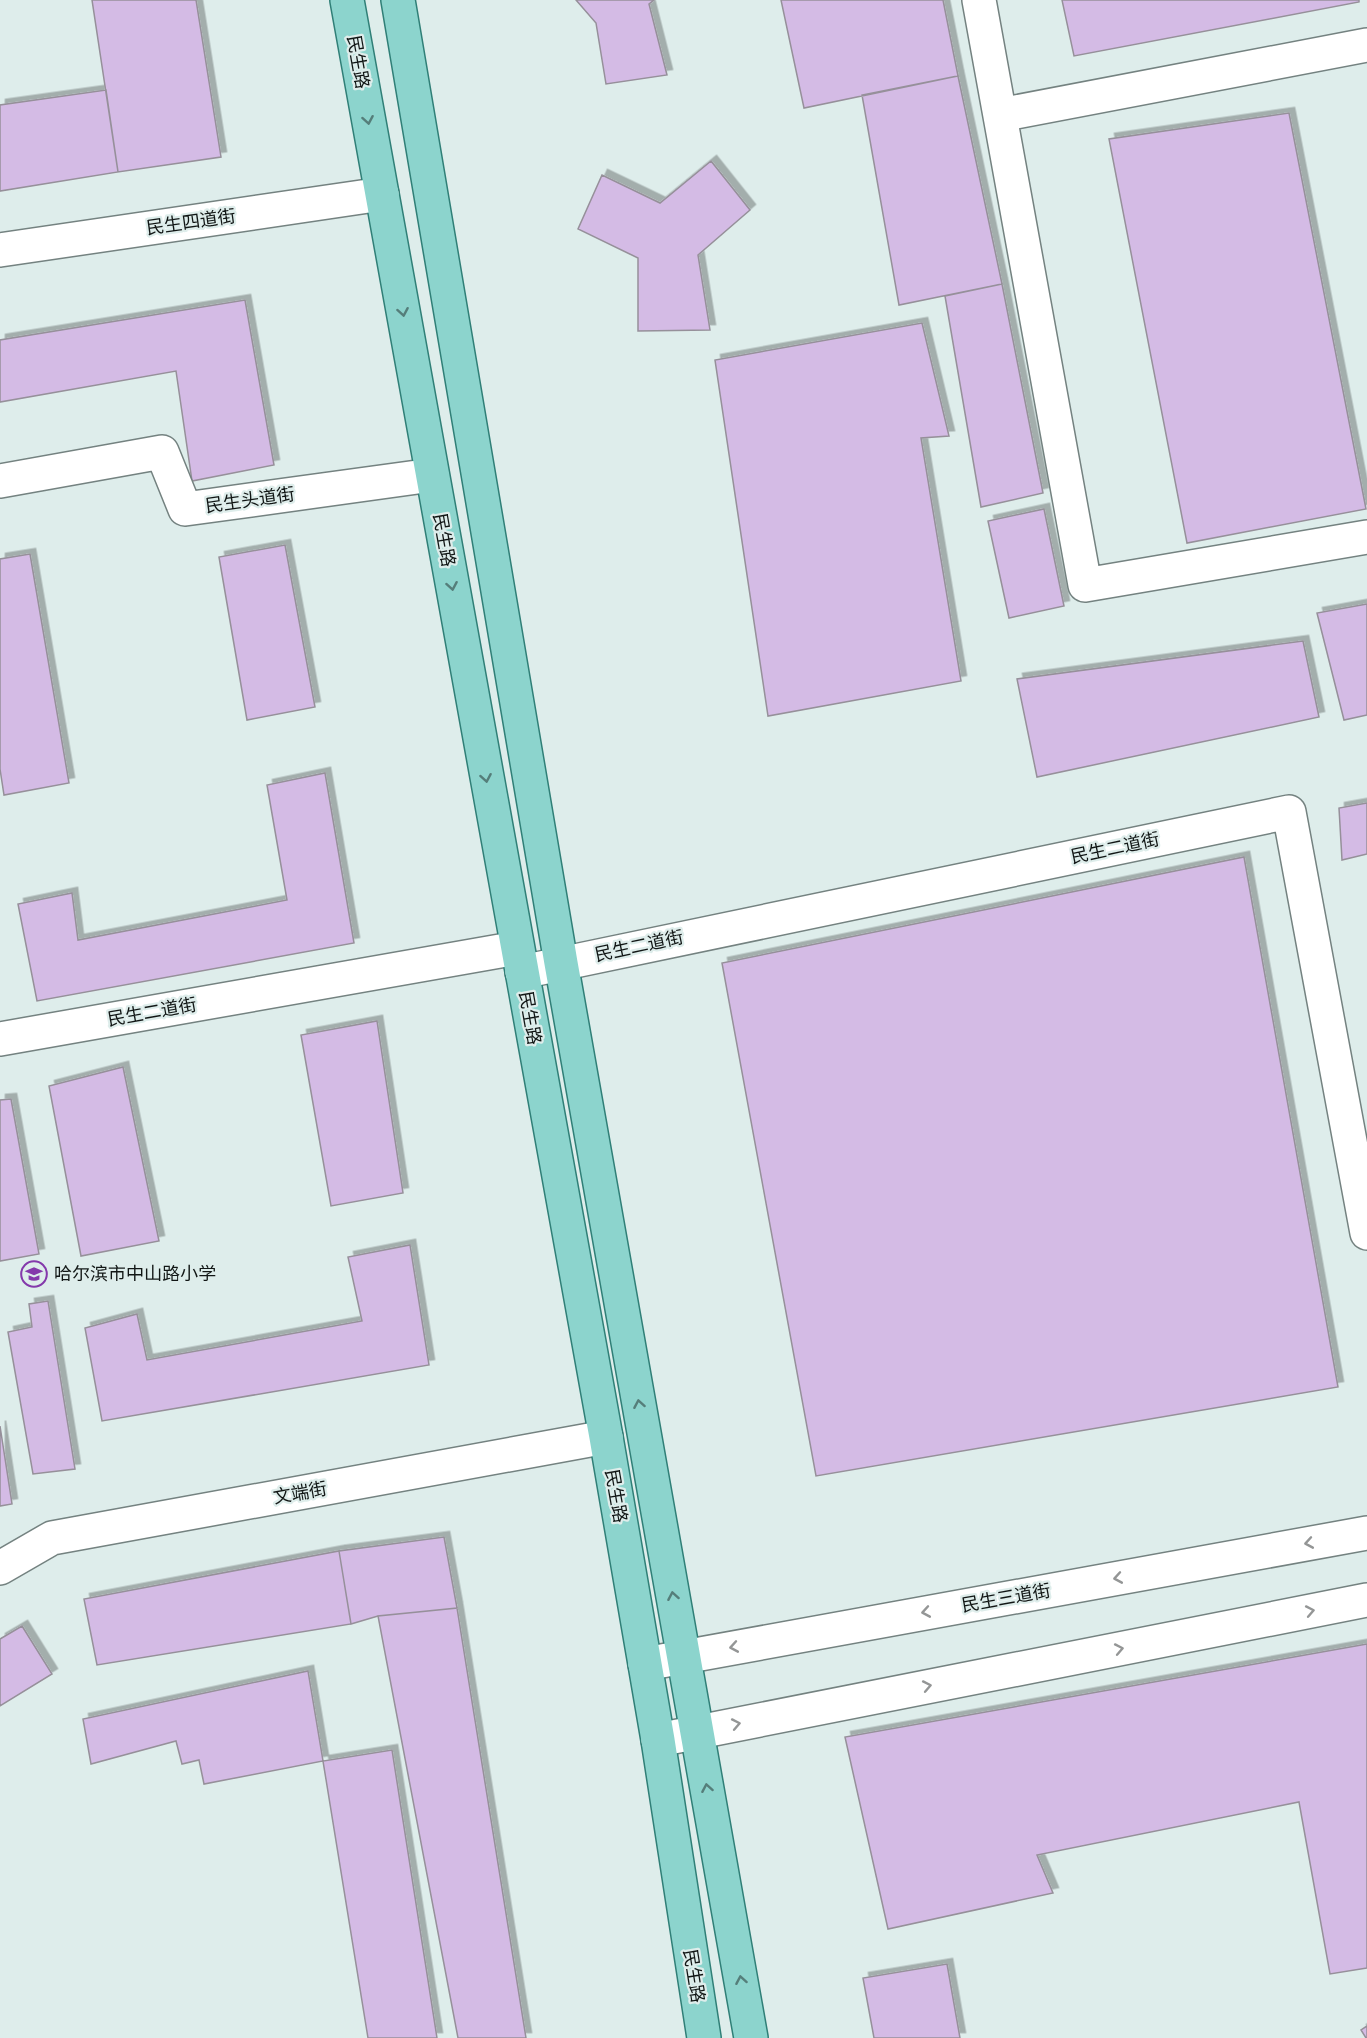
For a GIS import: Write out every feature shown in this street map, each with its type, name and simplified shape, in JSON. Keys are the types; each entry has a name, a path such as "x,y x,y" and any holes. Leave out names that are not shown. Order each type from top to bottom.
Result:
{"main road":[{"name":"民生路","path":"347,0 606,1437 658,1740 704,2038"},
{"path":"398,0 561,963 751,2038"}],"street":[{"path":"979,0 1085,585 1367,537"},
{"path":"1000,115 1367,45"},
{"name":"民生四道街","path":"0,250 382,194"},
{"name":"民生头道街","path":"0,481 162,452 185,509 432,475"},
{"name":"民生二道街","path":"0,1039 519,960 561,963 1289,812 1367,1233"},
{"name":"文端街","path":"0,1568 52,1538 606,1437"},
{"name":"民生三道街","path":"645,1664 1367,1533"},
{"path":"658,1740 1367,1600"}],"building":[{"path":"92,0 196,0 221,157 118,172"},
{"path":"576,0 654,0 649,4 667,75 606,84 596,23"},
{"path":"781,0 943,0 958,76 804,108"},
{"path":"1062,0 1359,0 1359,2 1074,56"},
{"path":"958,76 1002,284 899,305 862,95"},
{"path":"106,90 118,172 0,191 0,105"},
{"path":"1289,113 1366,509 1187,543 1109,139"},
{"path":"711,161 750,210 698,255 710,330 638,331 638,258 578,229 602,175 660,203"},
{"path":"1002,284 1043,493 981,507 945,296"},
{"path":"245,300 274,465 192,481 176,371 0,402 0,340"},
{"path":"922,323 949,436 921,438 961,681 768,716 715,360"},
{"path":"1044,509 1064,606 1009,618 988,521"},
{"path":"285,545 315,707 247,720 219,557"},
{"path":"30,554 69,783 4,795 0,769 0,559"},
{"path":"1367,604 1367,715 1344,720 1317,613"},
{"path":"1303,641 1319,717 1037,777 1017,679"},
{"path":"325,773 354,943 37,1001 18,904 72,893 78,940 287,900 267,785"},
{"path":"1367,803 1367,854 1342,860 1339,808"},
{"path":"1244,857 1338,1387 816,1476 722,963"},
{"path":"377,1021 403,1193 331,1206 301,1035"},
{"path":"123,1067 159,1241 81,1256 49,1086"},
{"path":"11,1099 39,1254 0,1261 0,1100"},
{"path":"410,1245 429,1365 102,1421 85,1328 137,1314 147,1360 362,1321 348,1257"},
{"path":"48,1301 75,1469 33,1474 8,1332 32,1327 29,1304"},
{"path":"0,1426 12,1504 0,1506"},
{"path":"444,1537 457,1608 378,1616 351,1624 339,1551"},
{"path":"339,1551 351,1624 97,1665 84,1599"},
{"path":"457,1608 526,2038 458,2038 378,1616"},
{"path":"22,1626 52,1674 0,1706 0,1639"},
{"path":"1367,1644 1367,1968 1330,1974 1299,1802 1037,1855 1053,1893 888,1929 845,1737"},
{"path":"308,1671 323,1761 204,1784 199,1760 182,1764 176,1741 91,1764 83,1719"},
{"path":"392,1750 437,2038 368,2038 323,1761"},
{"path":"947,1964 960,2038 874,2038 863,1978"},
{"path":"1367,2026 1367,2038 1366,2038 1361,2030"}],"place":[{"name":"哈尔滨市中山路小学","path":"34,1274"}]}
